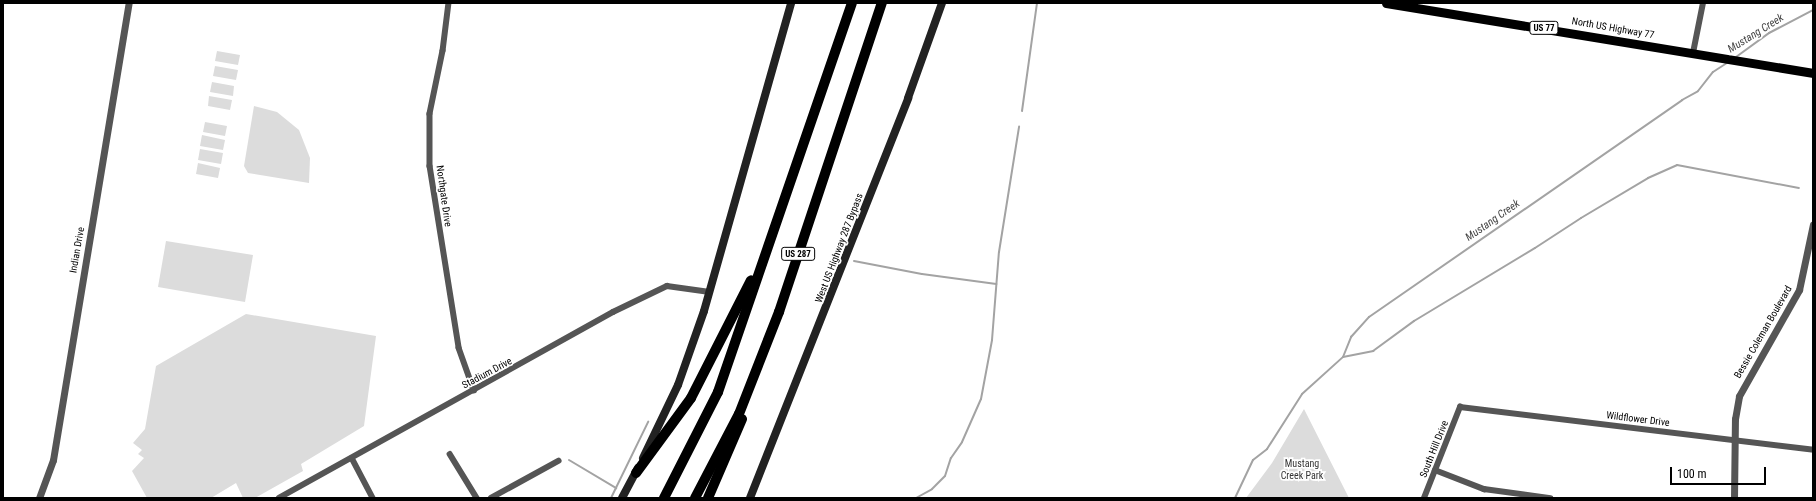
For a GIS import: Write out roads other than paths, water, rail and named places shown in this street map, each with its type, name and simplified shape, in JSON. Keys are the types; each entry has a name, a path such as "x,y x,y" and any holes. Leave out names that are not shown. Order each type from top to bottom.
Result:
{"highway":[{"name":"US 287","path":"664,498 718,392 852,3"},
{"name":"US 287","path":"695,498 745,399 779,312 882,3"},
{"path":"636,473 691,398 768,249"},
{"path":"708,498 742,420 745,399"}],"main road":[{"path":"622,498 636,473 678,385 710,292 791,3"},
{"name":"West US Highway 287 Bypass","path":"750,498 908,98 942,3"},
{"name":"North US Highway 77","path":"1386,3 1813,73"}],"street":[{"name":"Indian Drive","path":"39,498 53,460 128,3"},
{"name":"Northgate Drive","path":"449,3 443,51 430,114 430,166 460,348 474,390"},
{"path":"1697,54 1703,3"},
{"name":"Bessie Coleman Boulevard","path":"1734,498 1735,440 1739,396 1799,290 1813,224"},
{"name":"Stadium Drive","path":"279,498 613,312 667,286 710,292"},
{"name":"Wildflower Drive","path":"1460,407 1813,450"},
{"name":"South Hill Drive","path":"1424,498 1460,407"},
{"path":"450,454 477,498"},
{"path":"352,458 373,498"},
{"path":"491,498 558,461"},
{"path":"1435,470 1484,489 1550,498"}],"waterway":[{"path":"1022,111 1037,3"},
{"name":"Mustang Creek","path":"1736,57 1769,33 1813,10"},
{"name":"Mustang Creek","path":"1235,498 1253,460 1267,449 1302,394 1343,357 1351,337 1369,317 1682,100 1698,91 1713,72 1727,63"},
{"path":"916,498 932,489 945,476 951,458 962,442 981,399 992,340 999,252 1019,127"},
{"path":"1343,357 1373,351 1414,321 1535,248 1581,218 1648,178 1677,165 1799,188"},
{"path":"854,261 922,274 996,284"},
{"path":"611,498 648,422"},
{"path":"569,460 616,488"}],"park label":[{"name":"Mustang Creek Park","path":"1302,468"}]}
